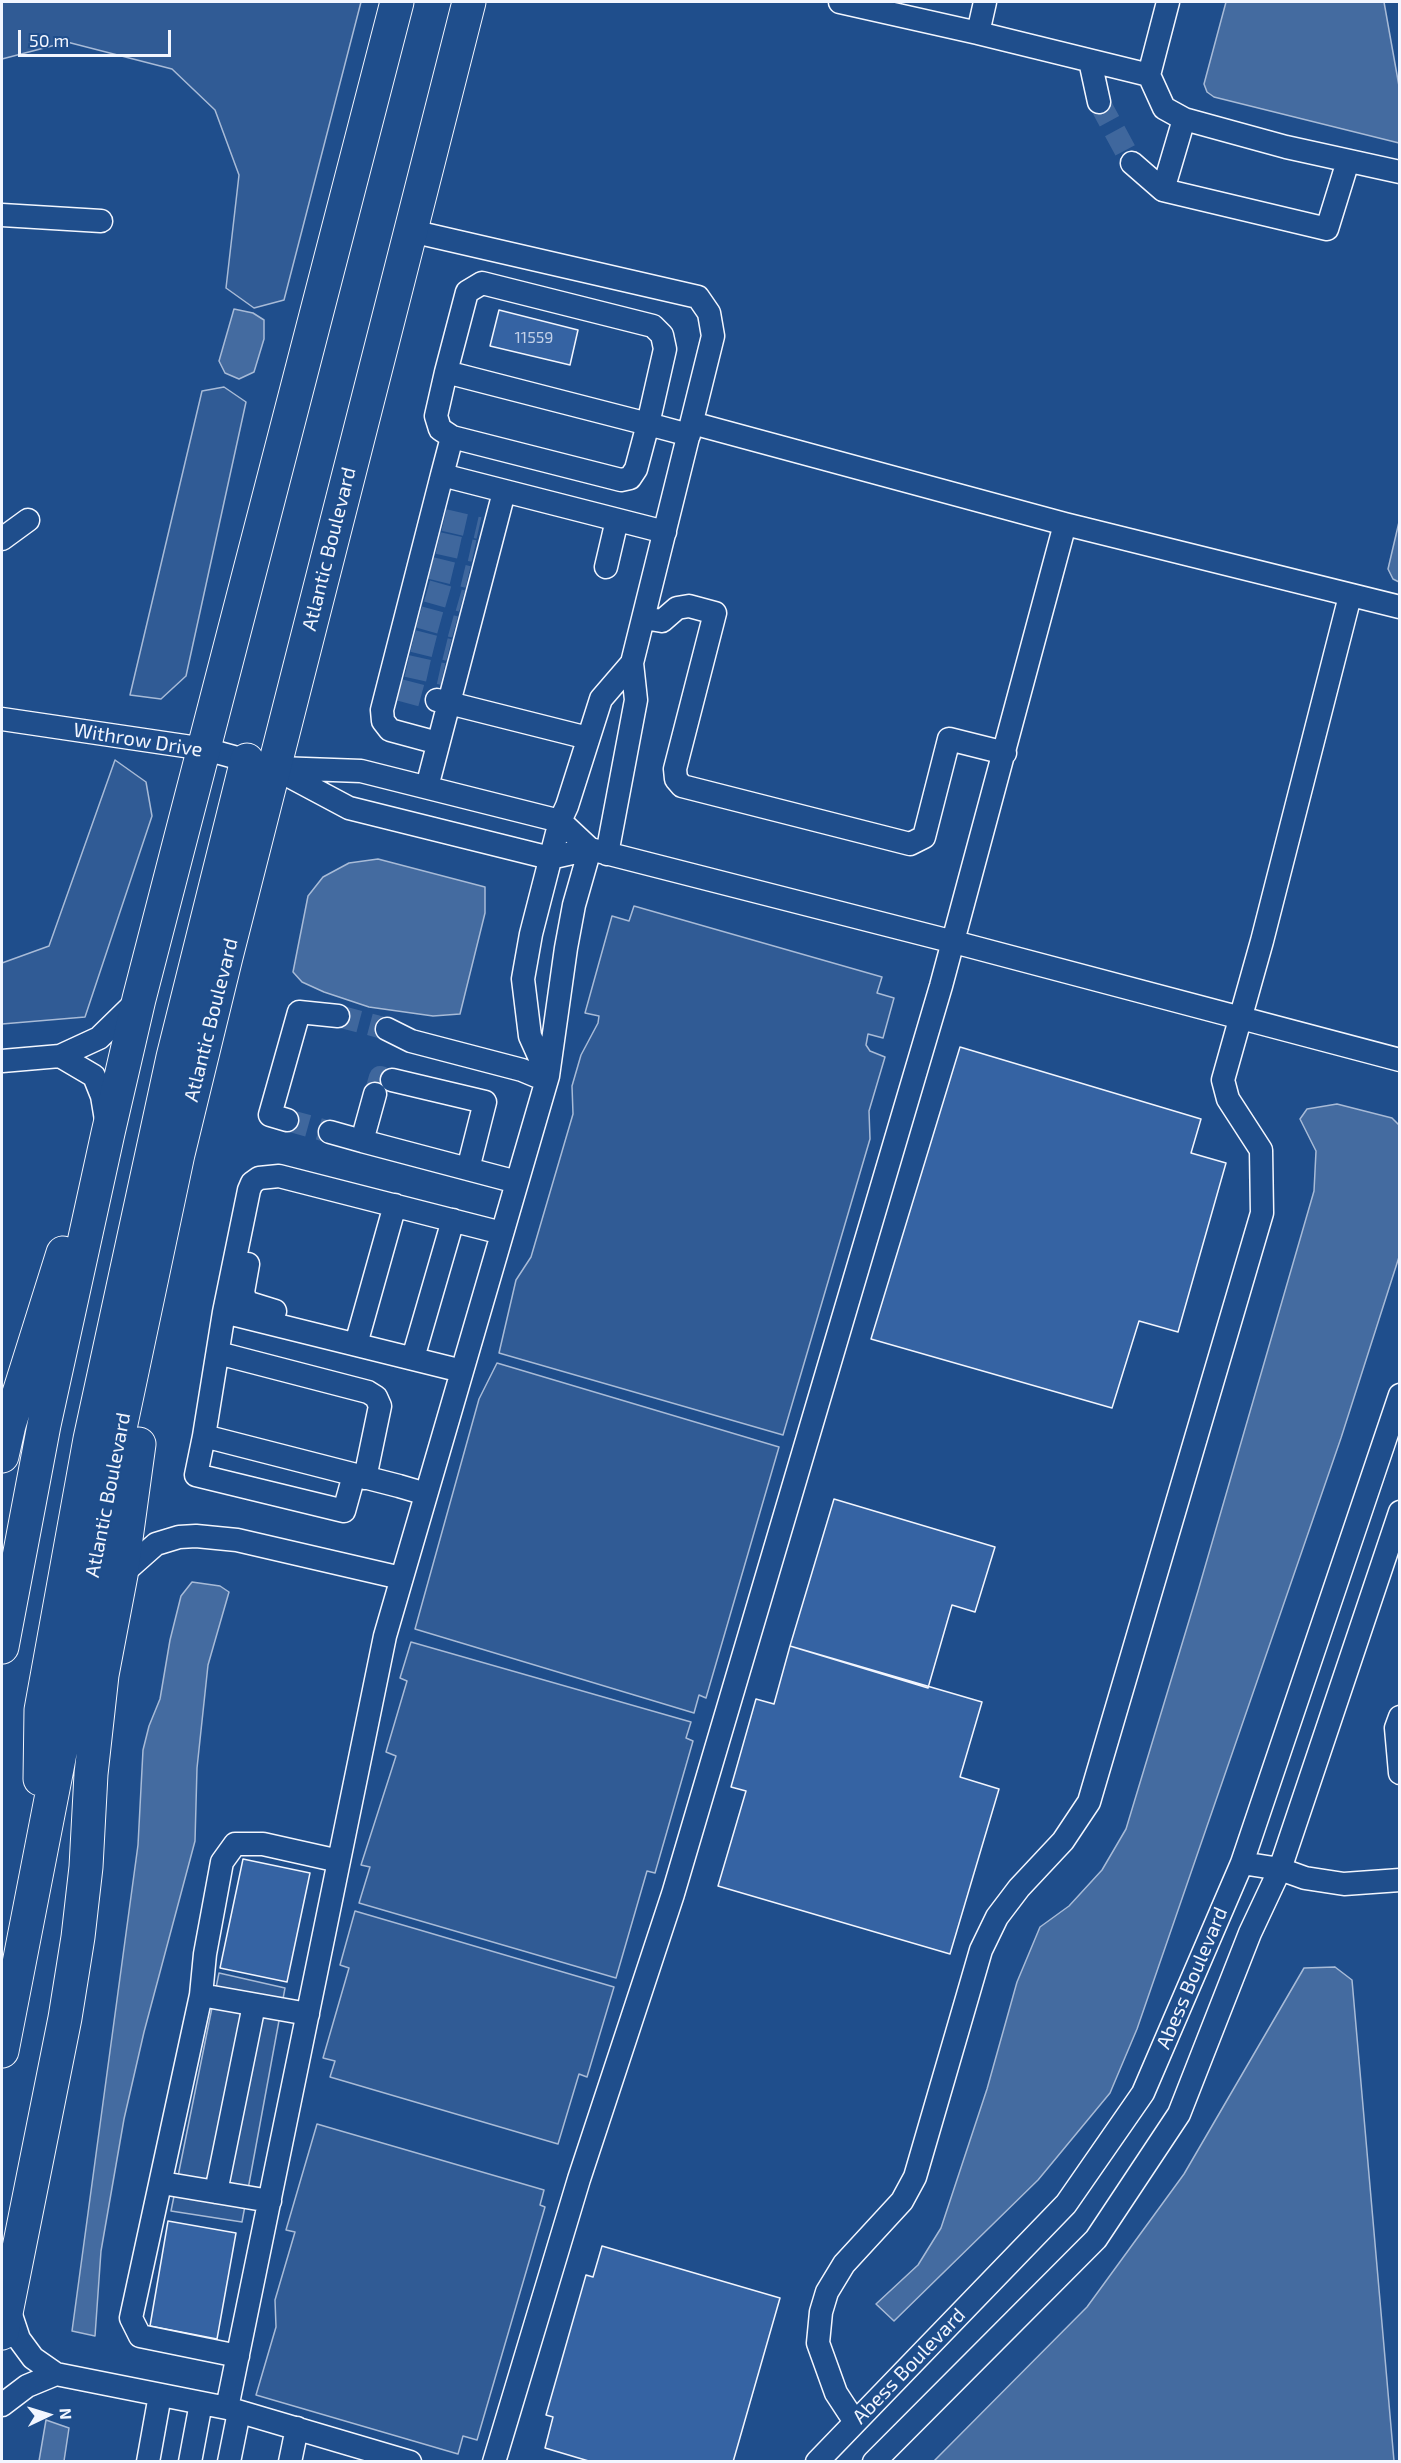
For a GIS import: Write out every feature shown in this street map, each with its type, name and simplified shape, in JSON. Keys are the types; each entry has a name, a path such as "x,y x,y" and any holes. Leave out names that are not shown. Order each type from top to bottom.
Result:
{"highway":[{"path":"2,1647 44,1425 140,999 397,2"},
{"name":"Atlantic Boulevard","path":"2,2050 119,1433 260,764 411,231 470,2"},
{"path":"38,1868 41,1710 90,1439 171,1068 260,764"},
{"path":"2,1456 53,1280 108,1133"},
{"path":"4,2319 65,2018 78,1938 86,1867 91,1774 100,1697 121,1575 178,1154"}],"street":[{"path":"840,2 1149,75"},
{"path":"978,33 985,2"},
{"path":"1168,2 1149,75 1164,108 1185,119 1286,147 1400,172"},
{"path":"1090,61 1099,102"},
{"path":"1163,190 1185,119"},
{"path":"1132,163 1163,190 1327,229 1348,161"},
{"path":"2,214 101,221"},
{"path":"229,2462 238,2356 385,1636 547,1078 574,905 599,852 636,700 633,663 713,336 709,313 698,297 411,231"},
{"path":"482,283 653,326 662,335 665,348 636,469 630,478 621,480 452,437 440,429 436,416 446,372 467,291 482,283"},
{"path":"467,291 480,292 643,337 650,346 650,359 639,405 648,424"},
{"path":"446,372 648,424 690,429 1400,608"},
{"path":"438,743 390,730 383,721 382,710 394,688 420,590 438,518 442,476 452,437"},
{"path":"442,476 665,532"},
{"path":"427,787 438,743 443,702 486,530 504,492"},
{"path":"2,539 28,520"},
{"path":"606,567 617,520"},
{"path":"494,2462 579,2179 673,1893 954,942 1065,524"},
{"path":"855,2422 836,2393 818,2343 824,2302 844,2264 902,2201 915,2178 981,1950 997,1917 1019,1888 1063,1841 1089,1802 1262,1213 1261,1150 1228,1099 1223,1080 1350,597"},
{"path":"644,618 662,621 677,608 689,606 715,613 675,769 676,778 682,786 910,844 924,837 949,739 1005,753"},
{"path":"547,1078 530,1036 523,979 531,934 560,821 567,806 601,699 633,663"},
{"path":"443,702 588,738"},
{"name":"Withrow Drive","path":"2,719 205,749 260,764"},
{"path":"260,764 361,771 560,821 599,852"},
{"path":"260,764 349,808 550,858 599,852 954,942 1400,1060"},
{"path":"2,1061 60,1056 99,1038 140,999"},
{"path":"288,1120 270,1115 299,1012 331,1020"},
{"path":"385,1035 547,1078"},
{"path":"60,1056 94,1076 102,1096 108,1133"},
{"path":"392,1080 485,1102 468,1169"},
{"path":"362,1141 375,1094"},
{"path":"330,1132 517,1182"},
{"path":"218,1353 368,1392 376,1397 380,1406 359,1476 344,1511 196,1475 224,1312 252,1183 268,1176 290,1179 502,1233"},
{"path":"290,1179 273,1185 264,1192 243,1292 246,1302 305,1320 333,1339"},
{"path":"356,1344 395,1205"},
{"path":"412,1358 453,1220"},
{"path":"224,1312 462,1371"},
{"name":"Abess Boulevard","path":"818,2462 1066,2204 1143,2093 1242,1863 1400,1395"},
{"path":"204,1437 426,1494"},
{"name":"Abess Boulevard","path":"874,2462 1096,2239 1179,2114 1250,1933 1280,1869 1400,1512"},
{"path":"121,1575 156,1544 179,1537 196,1536 237,1540 401,1578"},
{"path":"1400,1717 1396,1728 1400,1773"},
{"path":"238,2356 140,2336 131,2318 201,1995 205,1954 222,1862 235,1844 263,1844 339,1861"},
{"path":"1242,1863 1280,1869 1305,1878 1344,1884 1400,1880"},
{"path":"201,1995 308,2014"},
{"path":"216,2192 254,2004"},
{"path":"162,2183 270,2201"},
{"path":"4,2319 33,2358 56,2374 233,2410 410,2462"},
{"path":"2,2405 27,2386 56,2374"},
{"path":"148,2462 160,2394"},
{"path":"190,2462 201,2403"},
{"path":"290,2462 297,2428"}],"shaded area":[{"path":"2,2 361,2 284,300 254,308 226,288 239,175 215,110 172,69 67,42 2,59"},
{"path":"1226,2 1384,2 1399,86 1399,143 1214,97 1207,92 1204,84"},
{"path":"234,309 253,313 264,320 264,339 254,372 239,379 225,373 219,361"},
{"path":"224,387 246,402 186,676 161,699 130,695 202,391"},
{"path":"1399,522 1400,582 1393,579 1388,569"},
{"path":"115,760 146,782 152,816 85,1017 2,1024 2,963 49,946"},
{"path":"378,859 485,887 485,913 460,1014 433,1016 369,1007 302,982 293,972 308,896 323,877 349,863"},
{"path":"634,906 882,977 877,993 894,998 883,1038 868,1034 866,1045 870,1051 885,1057 869,1111 870,1139 783,1435 499,1353 516,1280 531,1257 573,1114 572,1086 581,1055 598,1023 599,1016 585,1013 612,916 629,921"},
{"path":"1337,1104 1392,1118 1399,1125 1399,1257 1341,1438 1137,2029 1110,2093 1038,2180 894,2321 876,2304 918,2265 941,2228 987,2089 1017,1982 1040,1927 1069,1906 1102,1870 1126,1829 1314,1191 1316,1151 1300,1119 1307,1109"},
{"path":"497,1363 779,1447 706,1698 699,1695 694,1713 415,1629 479,1399"},
{"path":"192,1582 220,1586 229,1592 208,1665 197,1768 195,1841 144,2032 124,2119 101,2251 95,2336 72,2331 138,1845 143,1750 149,1726 160,1699 170,1640 181,1596"},
{"path":"411,1642 691,1722 686,1738 693,1741 655,1873 647,1871 616,1978 359,1903 370,1867 361,1865 396,1756 386,1752 407,1681 400,1678"},
{"path":"355,1911 614,1987 587,2077 579,2074 558,2144 330,2077 335,2061 323,2058 349,1968 340,1965"},
{"path":"1335,1967 1352,1980 1394,2461 934,2461 1087,2307 1184,2174 1304,1968"},
{"path":"219,1973 285,1988 242,2222 171,2211"},
{"path":"317,2124 544,2190 540,2205 545,2207 477,2440 463,2436 458,2454 256,2395 276,2327 275,2300 295,2232 286,2230"},
{"path":"46,2420 69,2428 64,2461 39,2461"}],"building":[{"path":"499,310 578,330 570,365 490,346"},
{"path":"960,1047 1201,1119 1191,1153 1226,1163 1178,1332 1139,1321 1112,1408 871,1339"},
{"path":"834,1499 995,1547 975,1612 952,1605 928,1688 790,1646"},
{"path":"790,1646 982,1702 960,1777 999,1789 950,1954 718,1886 746,1791 731,1787 756,1699 774,1704"},
{"path":"243,1859 310,1873 287,1982 220,1968"},
{"path":"168,2221 236,2233 217,2339 150,2326"},
{"path":"602,2246 780,2298 733,2462 592,2462 545,2448 553,2417 546,2415 586,2275 593,2277"}],"tunnel":[{"path":"1099,102 1132,163"},
{"path":"444,520 479,528"},
{"path":"438,543 474,551"},
{"path":"431,568 468,577"},
{"path":"427,591 462,601"},
{"path":"419,617 455,627"},
{"path":"413,641 449,650"},
{"path":"407,666 443,674"},
{"path":"400,690 437,700"},
{"path":"338,1016 387,1029"},
{"path":"375,1094 380,1077 392,1080"},
{"path":"287,1120 330,1132"}]}
